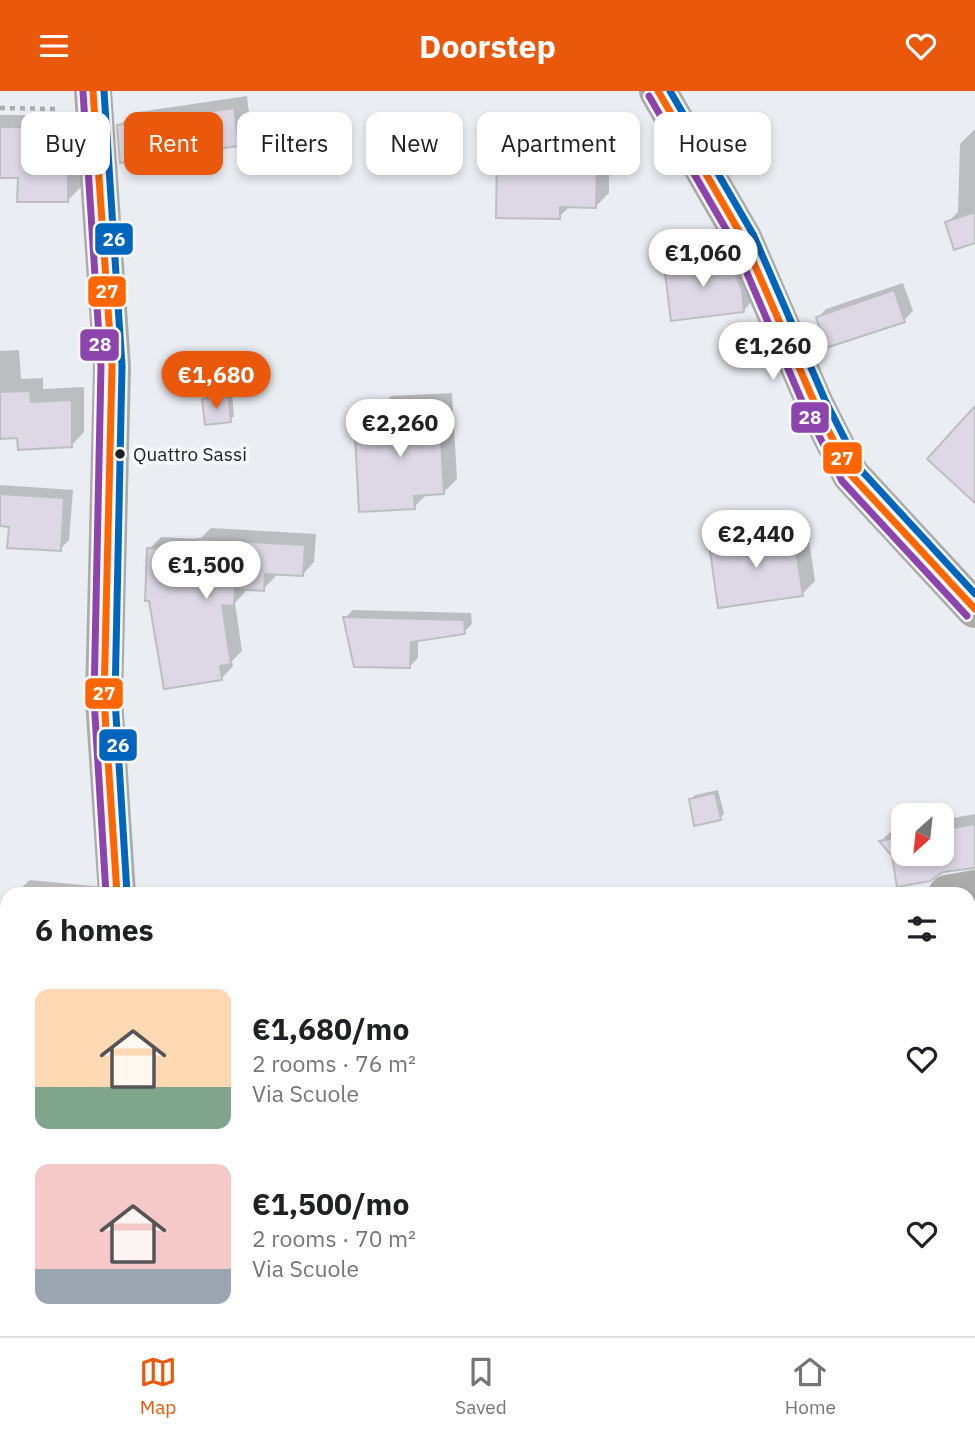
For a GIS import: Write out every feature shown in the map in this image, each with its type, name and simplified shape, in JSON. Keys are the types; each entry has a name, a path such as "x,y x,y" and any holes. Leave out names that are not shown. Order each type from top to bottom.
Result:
{"street":[{"path":"658,91 743,238 815,404 851,475 975,609"},
{"path":"94,100 112,367 104,699 117,887"}],"path":[{"path":"0,108 94,100"}],"building":[{"path":"234,108 237,146 223,148 223,112 206,112"},
{"path":"124,124 124,162 120,163 117,125"},
{"path":"0,127 21,127 21,175 68,175 68,202 17,202 18,178 0,178"},
{"path":"497,175 597,175 596,208 560,207 560,219 496,218"},
{"path":"975,212 975,243 954,250 945,222"},
{"path":"728,257 742,290 744,312 671,321 664,265"},
{"path":"894,290 905,322 826,348 816,317"},
{"path":"30,391 31,402 72,400 72,447 18,450 17,438 0,439 0,392"},
{"path":"228,396 231,422 205,425 202,399"},
{"path":"439,405 444,494 414,496 415,509 359,512 355,435 377,434 376,409"},
{"path":"975,406 975,503 927,459"},
{"path":"0,494 64,498 61,551 7,548 9,527 0,526"},
{"path":"793,531 803,596 718,608 709,544"},
{"path":"197,539 305,545 303,576 265,574 264,591 235,589 234,606 222,605 231,664 220,666 222,680 164,689 149,601 145,601 147,548 196,551"},
{"path":"343,617 464,620 465,634 411,642 410,668 354,667"},
{"path":"715,793 721,820 694,826 689,799"},
{"path":"975,824 975,868 943,872 930,881 897,887 894,866 954,866 954,828"},
{"path":"891,839 891,855 879,841"}],"transit line":[{"name":"27","path":"93,91 112,367 104,699 117,887"},
{"name":"26","path":"104,91 122,366 115,699 127,887"},
{"name":"27","path":"658,91 743,238 815,404 851,475 975,609"},
{"name":"26","path":"670,91 753,234 825,400 860,469 975,594"},
{"name":"28","path":"83,92 101,367 94,699 106,887"},
{"name":"28","path":"649,96 734,243 805,408 842,481 967,616"}],"place":[{"name":"Quattro Sassi","path":"120,454"}]}
